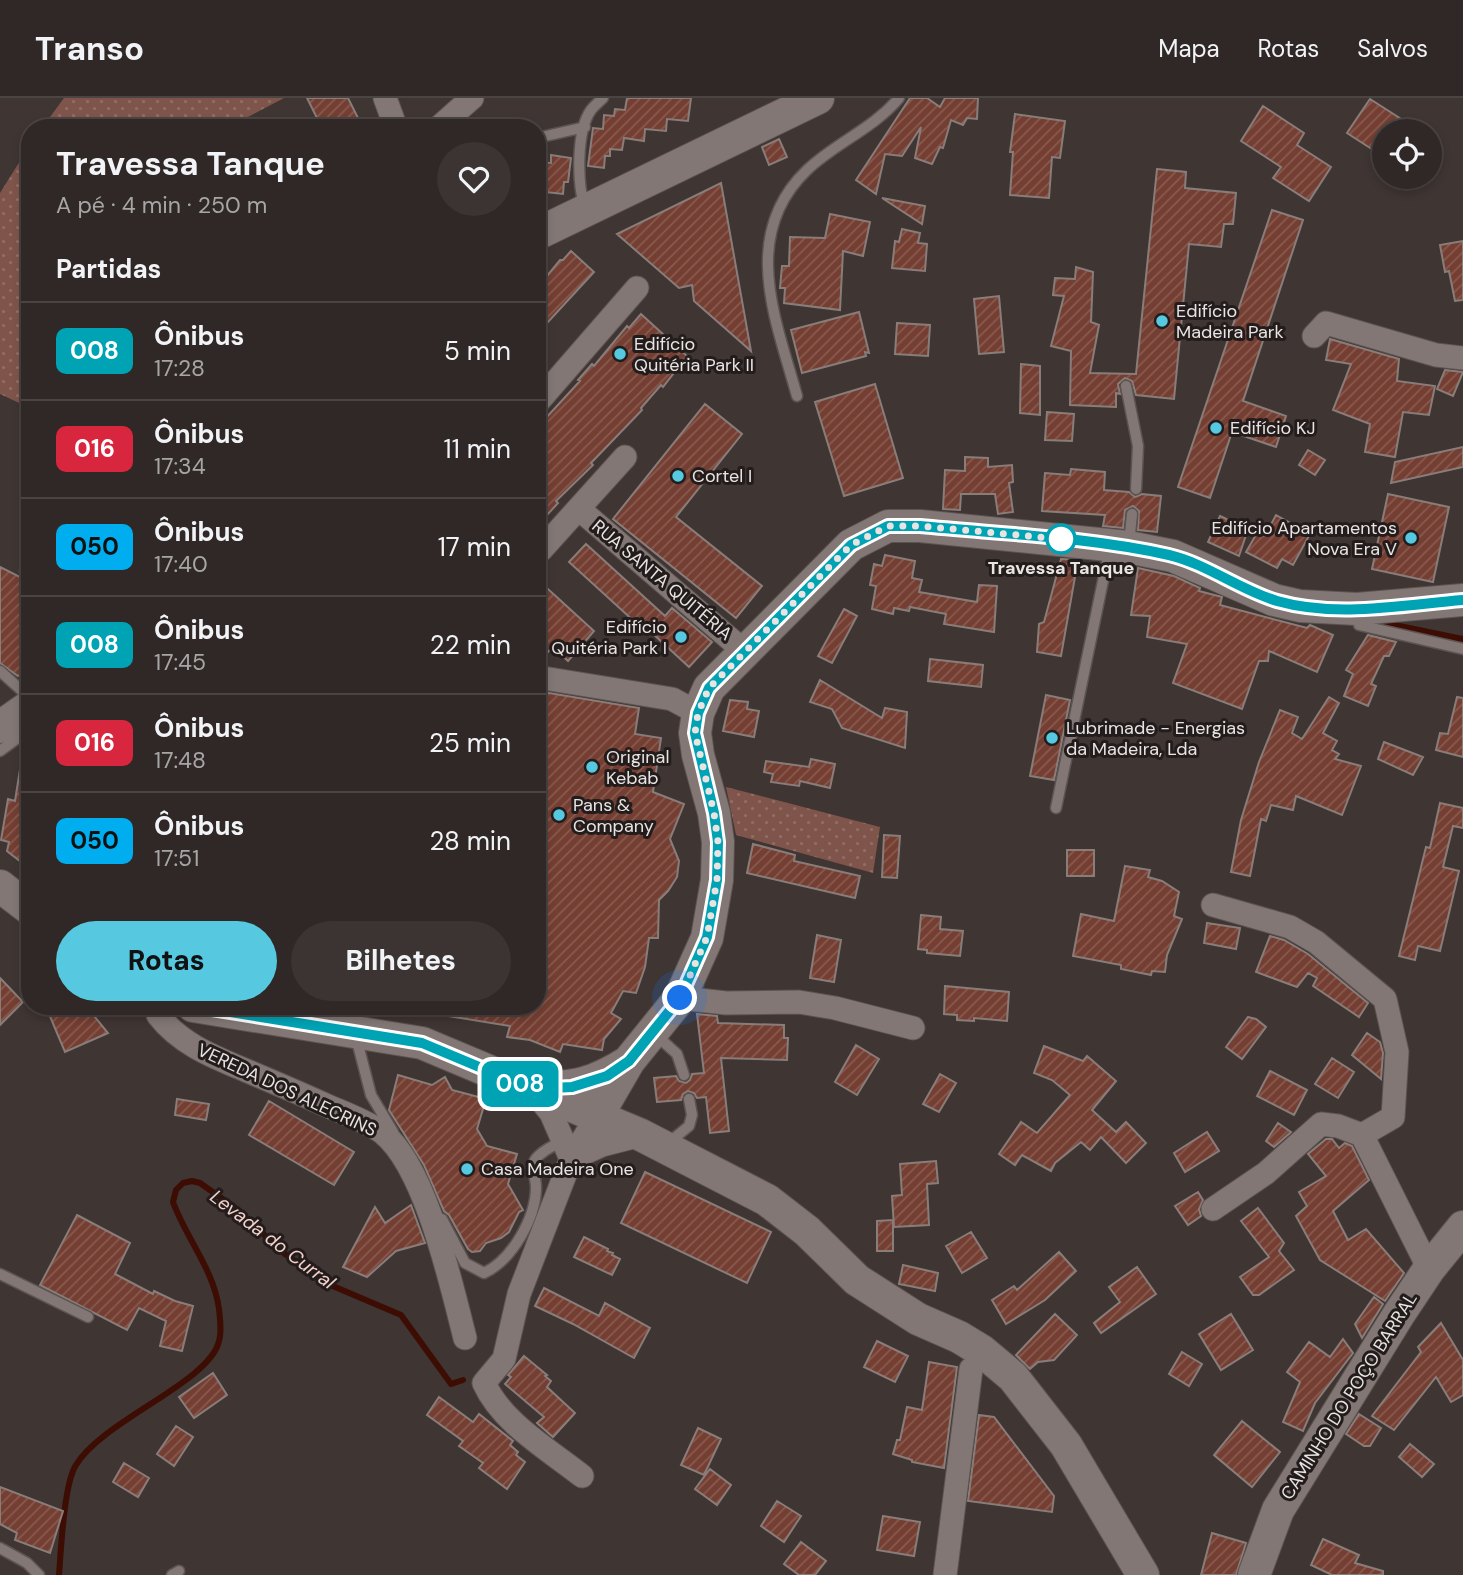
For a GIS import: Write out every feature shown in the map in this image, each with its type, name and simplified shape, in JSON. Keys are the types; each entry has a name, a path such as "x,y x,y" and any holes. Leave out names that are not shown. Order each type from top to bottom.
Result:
{"street":[{"path":"385,98 393,119"},
{"path":"448,119 472,98"},
{"path":"546,230 818,98"},
{"path":"546,393 637,288"},
{"path":"1314,336 1326,323 1436,355 1463,358"},
{"name":"RUA SANTA QUITÉRIA","path":"546,545 625,457"},
{"name":"RUA SANTA QUITÉRIA","path":"579,509 744,651"},
{"path":"582,1476 508,1417 474,1382 504,1360 519,1294 567,1150 596,1118 629,1061 680,998 707,937 717,880 718,842 695,733 698,713 709,688 846,540 888,526 920,526 1120,545 1173,556 1274,600 1300,606 1357,609 1463,600"},
{"path":"546,678 672,699 698,713"},
{"path":"0,727 21,712"},
{"path":"0,886 21,902"},
{"path":"1213,905 1290,927 1316,942 1384,999 1397,1052 1393,1116 1362,1135"},
{"path":"680,998 726,1003 799,1002 835,1008 913,1028"},
{"name":"VEREDA DOS ALECRINS","path":"158,1015 168,1028 193,1047 350,1115 382,1133 398,1150 421,1192 440,1243 466,1338"},
{"path":"251,1015 422,1043 652,1141 766,1200 807,1231 858,1280 918,1320 959,1337 982,1351 1013,1377 1066,1445 1143,1575"},
{"path":"532,1089 572,1087 593,1082 629,1061"},
{"path":"629,1061 626,1091 628,1106 634,1119 652,1141"},
{"path":"532,1089 551,1113 567,1150"},
{"path":"1213,1209 1266,1173 1321,1124 1338,1126 1362,1135 1429,1269"},
{"path":"567,1150 652,1141"},
{"name":"CAMINHO DO POÇO BARRAL","path":"1254,1575 1278,1510 1429,1269 1463,1227"},
{"path":"945,1575 971,1369"}],"lane":[{"path":"586,211 578,178 582,138 590,111 603,98"},
{"path":"797,396 775,317 767,271 766,251 775,217 786,194 808,169 871,125 899,98"},
{"path":"546,136 585,127"},
{"path":"1126,386 1138,446 1136,489"},
{"path":"1056,808 1120,545 1132,514"},
{"path":"1359,625 1463,649"},
{"path":"0,671 21,690"},
{"path":"0,751 21,736"},
{"path":"354,1031 371,1095 417,1172 465,1262 472,1269 484,1273 497,1267 528,1225 535,1203 533,1167 536,1159 549,1148 567,1150"},
{"path":"654,1033 677,1054 684,1075"},
{"path":"652,1141 690,1126 692,1115 688,1099"},
{"path":"0,1274 88,1317"},
{"path":"0,1548 27,1563 39,1575"}],"shaded area":[{"path":"64,98 284,98 245,119 49,119"},
{"path":"21,159 21,404 0,394 0,193"},
{"path":"726,787 880,827 873,873 736,835"}],"building":[{"path":"307,98 348,98 358,119 318,119"},
{"path":"627,98 691,98 688,121 667,119 666,131 645,129 644,141 624,138 622,150 610,149 610,156 605,156 604,168 588,166 593,128 603,129 604,115 614,116 615,109 625,110"},
{"path":"910,98 927,98 940,107 945,98 978,98 977,119 967,118 963,125 951,120 943,148 940,147 932,164 915,158 921,127 902,156 885,154 876,194 856,180"},
{"path":"1370,99 1401,119 1372,119 1372,149 1347,133"},
{"path":"1263,106 1304,133 1297,145 1331,167 1309,201 1273,178 1281,167 1241,141"},
{"path":"1015,114 1065,121 1060,158 1052,157 1049,198 1010,195 1013,152 1010,152"},
{"path":"779,139 787,157 769,165 762,147"},
{"path":"551,155 571,158 568,182 564,182 563,194 546,192 546,163 551,163"},
{"name":"Edifício Madeira Park","path":"1157,169 1186,172 1185,188 1236,193 1233,224 1224,224 1221,247 1189,244 1174,399 1136,395 1132,381 1125,378 1118,384 1120,394 1116,393 1116,407 1070,405 1071,351 1051,346 1064,296 1053,295 1055,278 1075,279 1076,267 1093,272 1091,322 1099,325 1090,373 1136,374"},
{"path":"721,183 751,351 694,301 692,285 679,288 617,234"},
{"path":"882,198 925,206 922,224"},
{"path":"1272,210 1303,220 1243,401 1286,416 1276,447 1232,432 1210,498 1178,487"},
{"path":"830,214 870,222 863,256 843,251 840,310 784,303 785,288 780,288 782,266 789,266 790,237 825,238"},
{"path":"902,229 920,233 918,243 927,244 925,271 892,268 895,241 899,242"},
{"path":"1463,241 1463,300 1455,301 1449,271 1445,272 1440,245"},
{"path":"571,251 594,272 546,324 546,277 560,260"},
{"path":"999,296 1004,352 979,354 974,299"},
{"path":"859,312 869,353 865,352 866,356 802,373 791,330"},
{"path":"641,314 687,356 663,387 661,385 642,410 591,463 593,465 556,501 558,503 546,516 546,418 627,326 629,328"},
{"path":"897,323 930,325 928,356 895,354"},
{"path":"1330,339 1399,359 1397,381 1435,386 1429,415 1403,412 1395,457 1365,452 1370,424 1333,410 1351,364 1326,360"},
{"path":"1021,364 1040,366 1040,415 1020,413"},
{"path":"1445,370 1463,372 1453,396 1437,389"},
{"path":"875,384 903,478 844,496 815,402"},
{"name":"Cortel I","path":"705,404 742,434 676,517 762,586 736,618 613,519"},
{"path":"1047,412 1074,414 1072,441 1045,440"},
{"path":"1463,447 1463,467 1391,483 1395,462"},
{"path":"1308,450 1325,460 1315,475 1299,465"},
{"path":"965,457 988,458 988,467 1012,465 1013,482 1009,483 1013,512 998,514 995,494 961,494 960,510 943,509 945,470 965,471"},
{"path":"1071,469 1105,472 1104,490 1129,492 1135,497 1142,494 1161,496 1157,532 1138,530 1139,511 1133,506 1125,510 1123,528 1103,526 1105,515 1042,511 1045,473 1070,475"},
{"name":"Edifício Apartamentos Nova Era V","path":"1388,494 1449,507 1433,582 1372,569"},
{"path":"1276,515 1310,534 1293,565 1282,559 1277,568 1246,552 1257,533 1265,536"},
{"path":"1220,516 1248,529 1239,556 1208,542"},
{"path":"586,544 665,616 672,608 712,642 689,667 651,632 648,634 569,562"},
{"path":"885,555 915,561 912,578 922,580 919,592 977,602 979,585 997,586 994,632 944,624 946,614 910,607 909,611 894,608 893,614 872,609 876,586 870,585 874,564 882,566"},
{"path":"1061,559 1078,560 1061,656 1037,652 1039,624 1044,622"},
{"path":"0,567 21,578 21,674 18,676 0,663"},
{"path":"1138,568 1174,576 1200,588 1199,591 1222,597 1220,605 1307,628 1310,625 1333,635 1317,672 1269,651 1268,661 1259,661 1242,709 1173,683 1187,644 1147,637 1150,616 1131,615"},
{"path":"546,587 594,631 568,661 553,647 546,654"},
{"path":"844,609 857,616 832,663 818,656"},
{"path":"1368,635 1396,642 1389,656 1384,656 1371,684 1376,686 1368,706 1344,696 1353,674 1346,670"},
{"path":"930,659 983,665 981,687 928,681"},
{"path":"820,680 882,718 885,708 907,712 905,748 842,728 832,709 810,702"},
{"path":"546,692 639,708 635,734 661,738 653,792 684,804 670,839 679,861 677,877 659,900 658,938 649,938 645,967 636,993 623,991 611,1013 621,1019 604,1039 602,1050 563,1044 560,1052 530,1040 507,1037 510,1026 442,1015 546,1015"},
{"name":"Lubrimade - Energias da Madeira, Lda","path":"1046,695 1070,700 1054,780 1030,776"},
{"path":"1329,697 1339,703 1323,733 1337,741 1332,750 1339,754 1335,759 1361,766 1342,815 1296,796 1293,810 1271,805 1266,821 1261,819 1250,876 1231,872 1241,820 1259,762 1280,710 1298,717 1292,733 1302,739"},
{"path":"1457,697 1463,698 1463,757 1436,750 1440,733 1448,734"},
{"path":"730,700 748,702 747,709 759,711 754,737 723,731"},
{"path":"1384,742 1423,757 1413,775 1378,759"},
{"path":"811,759 835,764 830,788 800,781 799,786 771,782 773,774 764,772 766,761 809,767"},
{"path":"21,763 21,862 7,851 9,842 1,840 8,799 15,801"},
{"path":"1440,803 1463,808 1463,828 1453,826 1443,867 1459,871 1440,951 1418,946 1415,960 1399,956 1426,847 1430,848"},
{"path":"884,835 900,836 897,878 882,877"},
{"path":"753,844 795,855 794,861 860,876 855,898 747,873"},
{"path":"1067,850 1094,850 1094,876 1067,876"},
{"path":"1125,866 1150,870 1148,877 1162,881 1179,892 1174,916 1182,919 1167,955 1165,972 1152,971 1151,975 1121,969 1121,965 1073,956 1081,914 1114,921"},
{"path":"921,915 941,917 940,929 963,931 960,956 927,953 927,950 918,949"},
{"path":"1207,923 1240,928 1236,949 1204,943"},
{"path":"817,935 841,940 834,982 810,978"},
{"path":"1270,936 1284,940 1308,954 1368,1003 1359,1017 1313,986 1317,978 1308,973 1297,987 1256,972"},
{"path":"0,978 21,1000 21,1004 0,1025"},
{"path":"945,986 1009,992 1007,1021 974,1018 974,1021 957,1020 957,1015 944,1014"},
{"path":"697,1014 717,1016 718,1023 784,1025 784,1038 788,1038 787,1060 721,1058 729,1131 710,1133 706,1097 697,1098 694,1093 688,1091 683,1094 681,1100 657,1102 654,1078 676,1076 679,1081 686,1083 692,1074 704,1073"},
{"path":"49,1015 93,1015 108,1033 65,1052"},
{"path":"1248,1017 1256,1019 1266,1027 1242,1059 1226,1047"},
{"path":"1367,1033 1380,1042 1383,1053 1381,1079 1352,1055"},
{"path":"856,1045 879,1059 857,1095 835,1082"},
{"path":"1044,1046 1083,1061 1087,1056 1116,1081 1092,1110 1116,1132 1126,1122 1146,1143 1126,1163 1101,1137 1090,1150 1081,1142 1055,1163 1051,1171 1022,1155 1015,1165 999,1154 1021,1122 1037,1133 1070,1095 1052,1080 1034,1073"},
{"path":"1332,1058 1354,1072 1338,1098 1315,1084"},
{"path":"1270,1071 1307,1090 1294,1115 1257,1096"},
{"path":"940,1074 956,1083 939,1112 923,1104"},
{"name":"Casa Madeira One","path":"398,1075 432,1085 445,1077 452,1090 486,1099 477,1129 487,1146 517,1154 508,1184 523,1210 519,1212 509,1232 486,1243 480,1251 472,1252 468,1249 444,1211 424,1165 389,1110"},
{"path":"177,1099 209,1104 206,1120 175,1115"},
{"path":"269,1101 354,1152 334,1185 249,1135"},
{"path":"1278,1123 1291,1132 1274,1147 1266,1141"},
{"path":"1207,1132 1219,1151 1185,1172 1174,1153"},
{"path":"1326,1139 1332,1139 1339,1148 1345,1143 1352,1146 1369,1180 1333,1211 1348,1240 1366,1229 1404,1273 1385,1301 1320,1260 1296,1216 1307,1206 1299,1192 1326,1176 1308,1154"},
{"path":"936,1161 938,1183 927,1184 929,1225 894,1227 892,1196 902,1195 900,1164"},
{"path":"645,1172 771,1232 747,1283 621,1223"},
{"path":"1198,1192 1203,1200 1199,1209 1201,1216 1188,1225 1175,1206"},
{"path":"411,1205 425,1243 396,1251 367,1277 343,1267 375,1207 385,1223"},
{"path":"1258,1208 1284,1243 1279,1251 1294,1270 1259,1295 1253,1295 1240,1277 1269,1257 1241,1221"},
{"path":"77,1215 130,1243 115,1274 153,1294 154,1291 193,1306 182,1351 160,1346 166,1321 139,1308 127,1330 40,1285"},
{"path":"893,1220 893,1251 877,1251 877,1221"},
{"path":"971,1232 987,1258 962,1273 946,1246"},
{"path":"584,1237 608,1249 607,1251 620,1259 612,1275 574,1257"},
{"path":"1059,1252 1076,1271 1045,1300 1006,1324 992,1300 1014,1286 1017,1290"},
{"path":"903,1265 938,1273 935,1291 899,1284"},
{"path":"1137,1267 1156,1294 1101,1333 1094,1323 1120,1302 1109,1287"},
{"path":"544,1288 599,1316 605,1303 650,1328 634,1358 535,1306"},
{"path":"1374,1297 1383,1304 1362,1338 1355,1324"},
{"path":"1055,1314 1077,1335 1054,1360 1038,1362 1030,1369 1016,1355"},
{"path":"1231,1314 1253,1350 1221,1370 1199,1334"},
{"path":"1441,1323 1463,1360 1463,1395 1451,1402 1436,1377 1394,1430 1372,1416 1421,1352 1418,1347"},
{"path":"1343,1339 1353,1353 1315,1403 1303,1431 1283,1422 1300,1382 1287,1372 1309,1342 1330,1357"},
{"path":"877,1341 908,1356 895,1382 864,1367"},
{"path":"1182,1352 1202,1364 1189,1386 1169,1374"},
{"path":"524,1356 547,1375 545,1376 551,1381 547,1387 575,1413 553,1437 537,1423 544,1417 505,1384 511,1377 508,1375"},
{"path":"929,1362 957,1367 944,1468 912,1462 893,1454 897,1440 900,1440 907,1407 922,1410"},
{"path":"213,1373 227,1395 194,1418 179,1397"},
{"path":"439,1397 473,1422 479,1414 513,1441 510,1445 518,1452 516,1455 525,1462 507,1489 479,1468 483,1463 459,1446 463,1441 427,1415"},
{"path":"1359,1414 1381,1428 1370,1446 1364,1446 1346,1434"},
{"path":"979,1415 994,1417 1054,1496 1052,1512 968,1501"},
{"path":"1242,1421 1280,1452 1252,1487 1214,1455"},
{"path":"176,1426 193,1437 174,1466 157,1454"},
{"path":"698,1428 721,1439 704,1475 681,1465"},
{"path":"1410,1444 1434,1464 1422,1477 1399,1457"},
{"path":"124,1463 149,1478 138,1497 113,1482"},
{"path":"710,1469 731,1485 717,1505 695,1489"},
{"path":"0,1487 63,1511 50,1553 15,1540 17,1533 0,1524"},
{"path":"777,1501 801,1516 784,1542 761,1526"},
{"path":"883,1516 920,1522 914,1556 877,1550"},
{"path":"1212,1533 1246,1543 1236,1575 1201,1575"},
{"path":"1323,1539 1359,1555 1355,1563 1383,1571 1383,1575 1332,1575 1311,1565"},
{"path":"801,1542 826,1561 815,1575 799,1575 784,1564"}],"waterway":[{"path":"1375,621 1463,639"},
{"name":"Levada do Curral","path":"59,1575 66,1501 76,1465 89,1449 108,1433 197,1371 211,1356 219,1341 219,1309 212,1281 173,1202 176,1190 183,1183 200,1183 234,1207 285,1254 328,1284 401,1315 451,1384 463,1380"}],"bus line":[{"name":"008","path":"252,1015 422,1043 532,1089 572,1087 593,1082 629,1061 680,998 707,937 714,905 718,842 695,733 698,713 709,688 851,545 888,526 920,526 1128,547 1173,556 1274,600 1300,606 1357,609 1463,600"}],"place":[{"name":"Edifício Madeira Park","path":"1162,321"},
{"name":"Edifício Quitéria Park II","path":"620,354"},
{"name":"Edifício KJ","path":"1216,428"},
{"name":"Cortel I","path":"678,476"},
{"name":"Edifício Apartamentos Nova Era V","path":"1411,538"},
{"name":"Travessa Tanque","path":"1061,539"},
{"name":"Edifício Quitéria Park I","path":"681,637"},
{"name":"Lubrimade - Energias da Madeira, Lda","path":"1052,738"},
{"name":"Original Kebab","path":"592,767"},
{"name":"Pans & Company","path":"559,815"},
{"name":"Casa Madeira One","path":"467,1169"}],"route":[{"path":"680,998 707,937 717,880 718,842 714,813 698,755 695,733 698,713 709,688 851,545 888,526 920,526 1061,539"}]}
